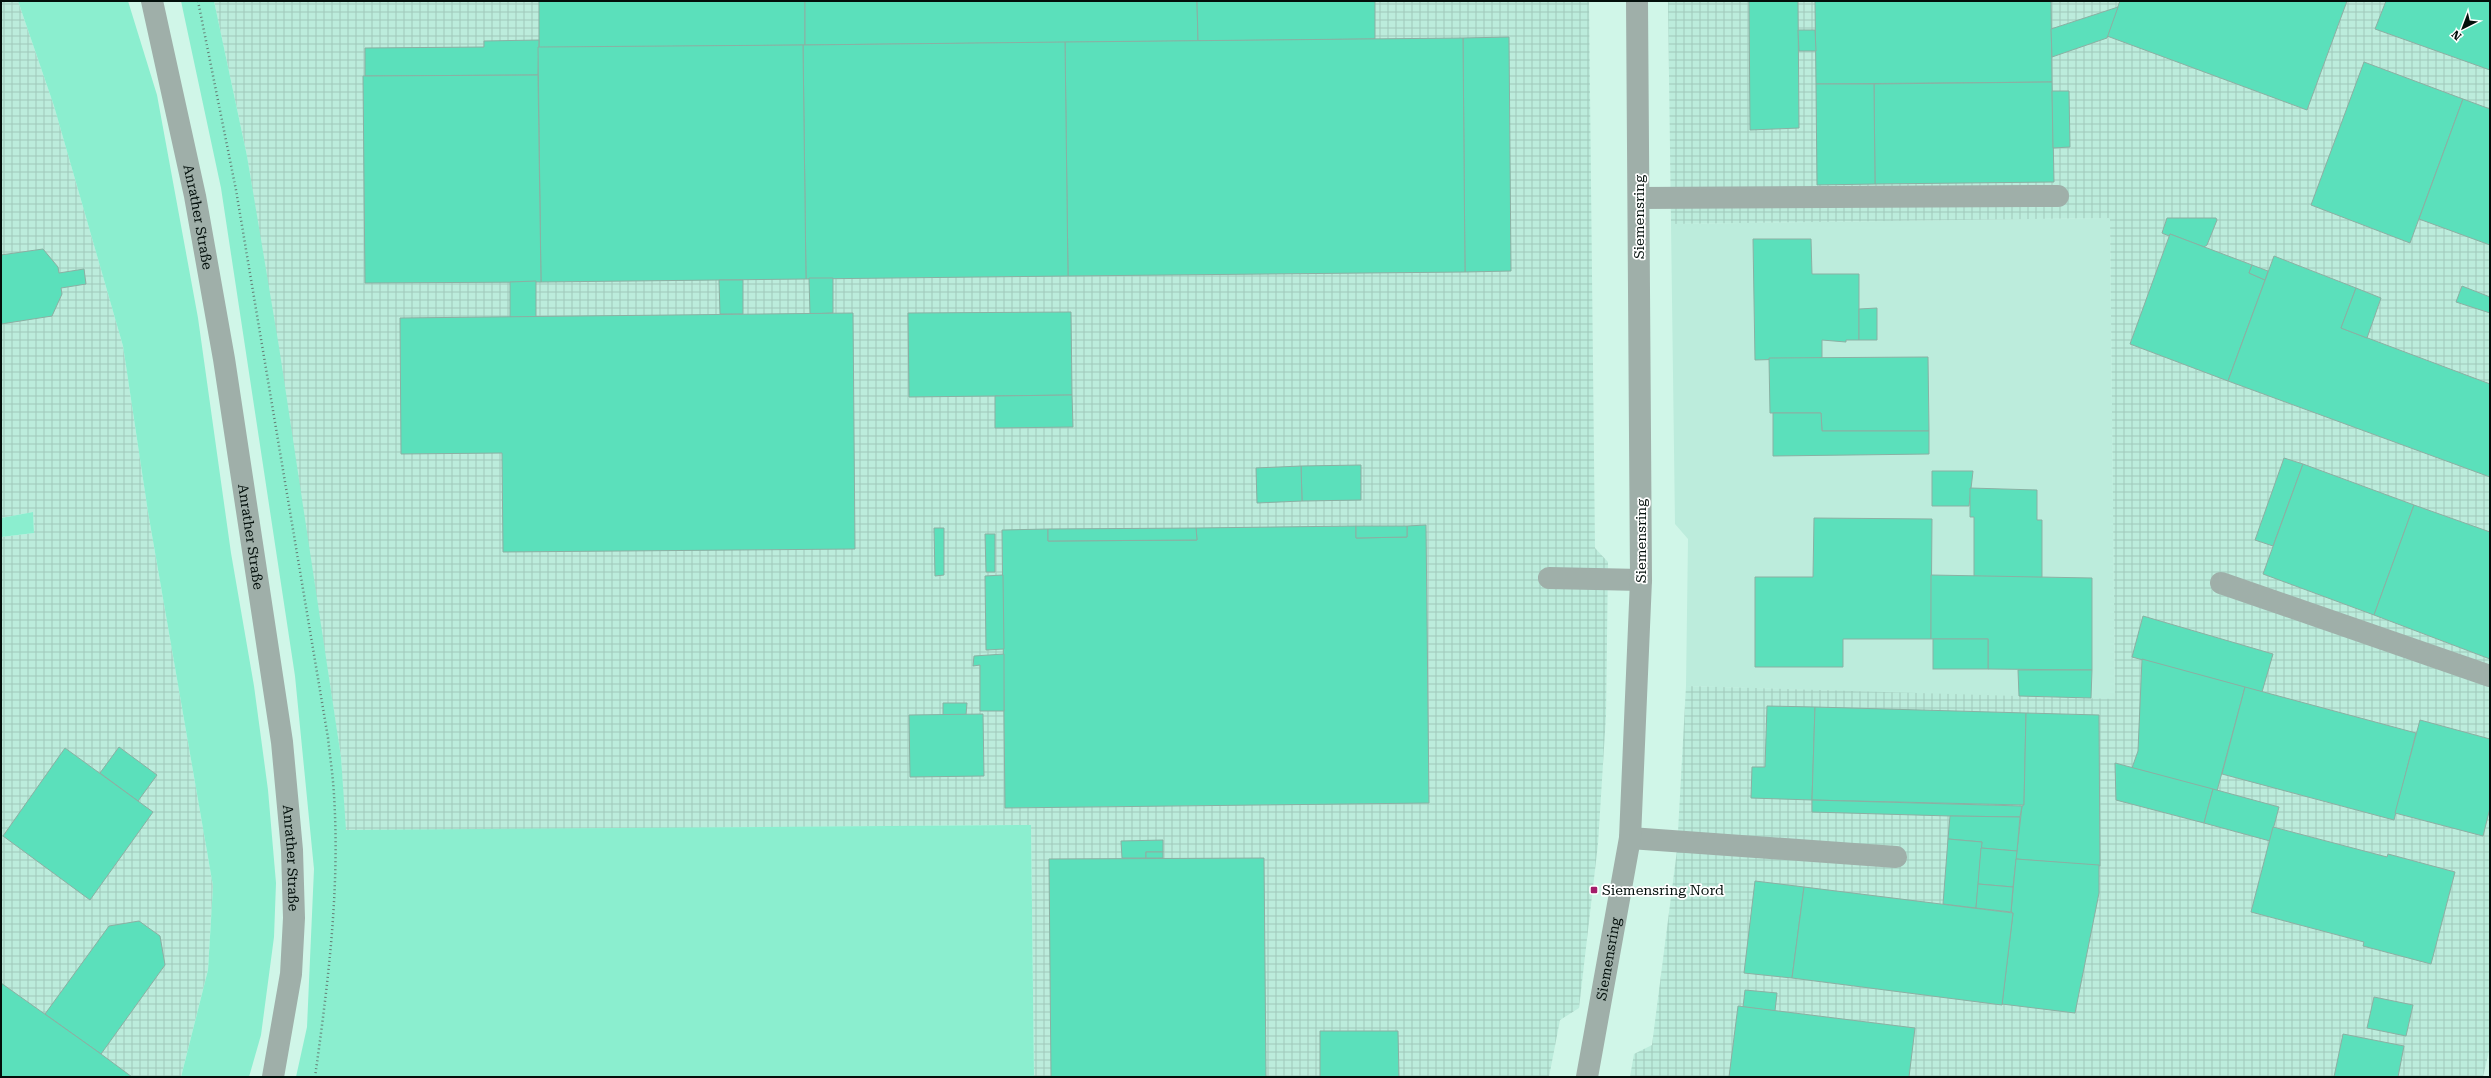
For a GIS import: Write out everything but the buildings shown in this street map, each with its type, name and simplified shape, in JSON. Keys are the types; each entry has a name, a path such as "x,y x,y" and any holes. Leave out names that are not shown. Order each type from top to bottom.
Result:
{"street":[{"name":"Anrather Straße","path":"152,1 195,196 224,359 282,742 292,850 294,918 291,974 273,1077"},
{"name":"Siemensring","path":"1587,1077 1630,838 1642,580 1636,1"},
{"path":"1639,198 2058,196"},
{"path":"1549,578 1642,580"},
{"path":"2221,583 2490,676"},
{"path":"1630,838 1896,857"}],"shaded area":[{"path":"1,1 18,1 54,106 123,346 148,512 213,886 208,970 181,1077 1,1077 1,537 34,533 33,512 1,518"},
{"path":"214,1 1589,1 1595,548 1608,562 1606,716 1598,844 1579,1008 1560,1020 1549,1077 1034,1077 1031,825 345,831 341,757 247,156"},
{"path":"1668,1 2490,1 2490,1047 2483,1077 1630,1077 1634,1054 1652,1045 1677,850 1686,686 2115,699 2110,218 1671,224"},
{"path":"2110,218 2115,700 1686,686 1688,539 1675,524 1671,224"}],"green space":[{"path":"18,1 128,1 157,95 198,318 231,553 254,686 268,790 276,883 274,937 261,1035 249,1077 181,1077 208,970 213,886 148,512 123,346 54,106"},
{"path":"181,1 214,1 247,156 279,347 341,757 346,830 1031,825 1034,1077 296,1077 307,1027 314,869 295,676 221,188"},
{"path":"33,512 34,533 1,537 1,518"}],"place":[{"name":"Siemensring Nord","path":"1594,890"}]}
